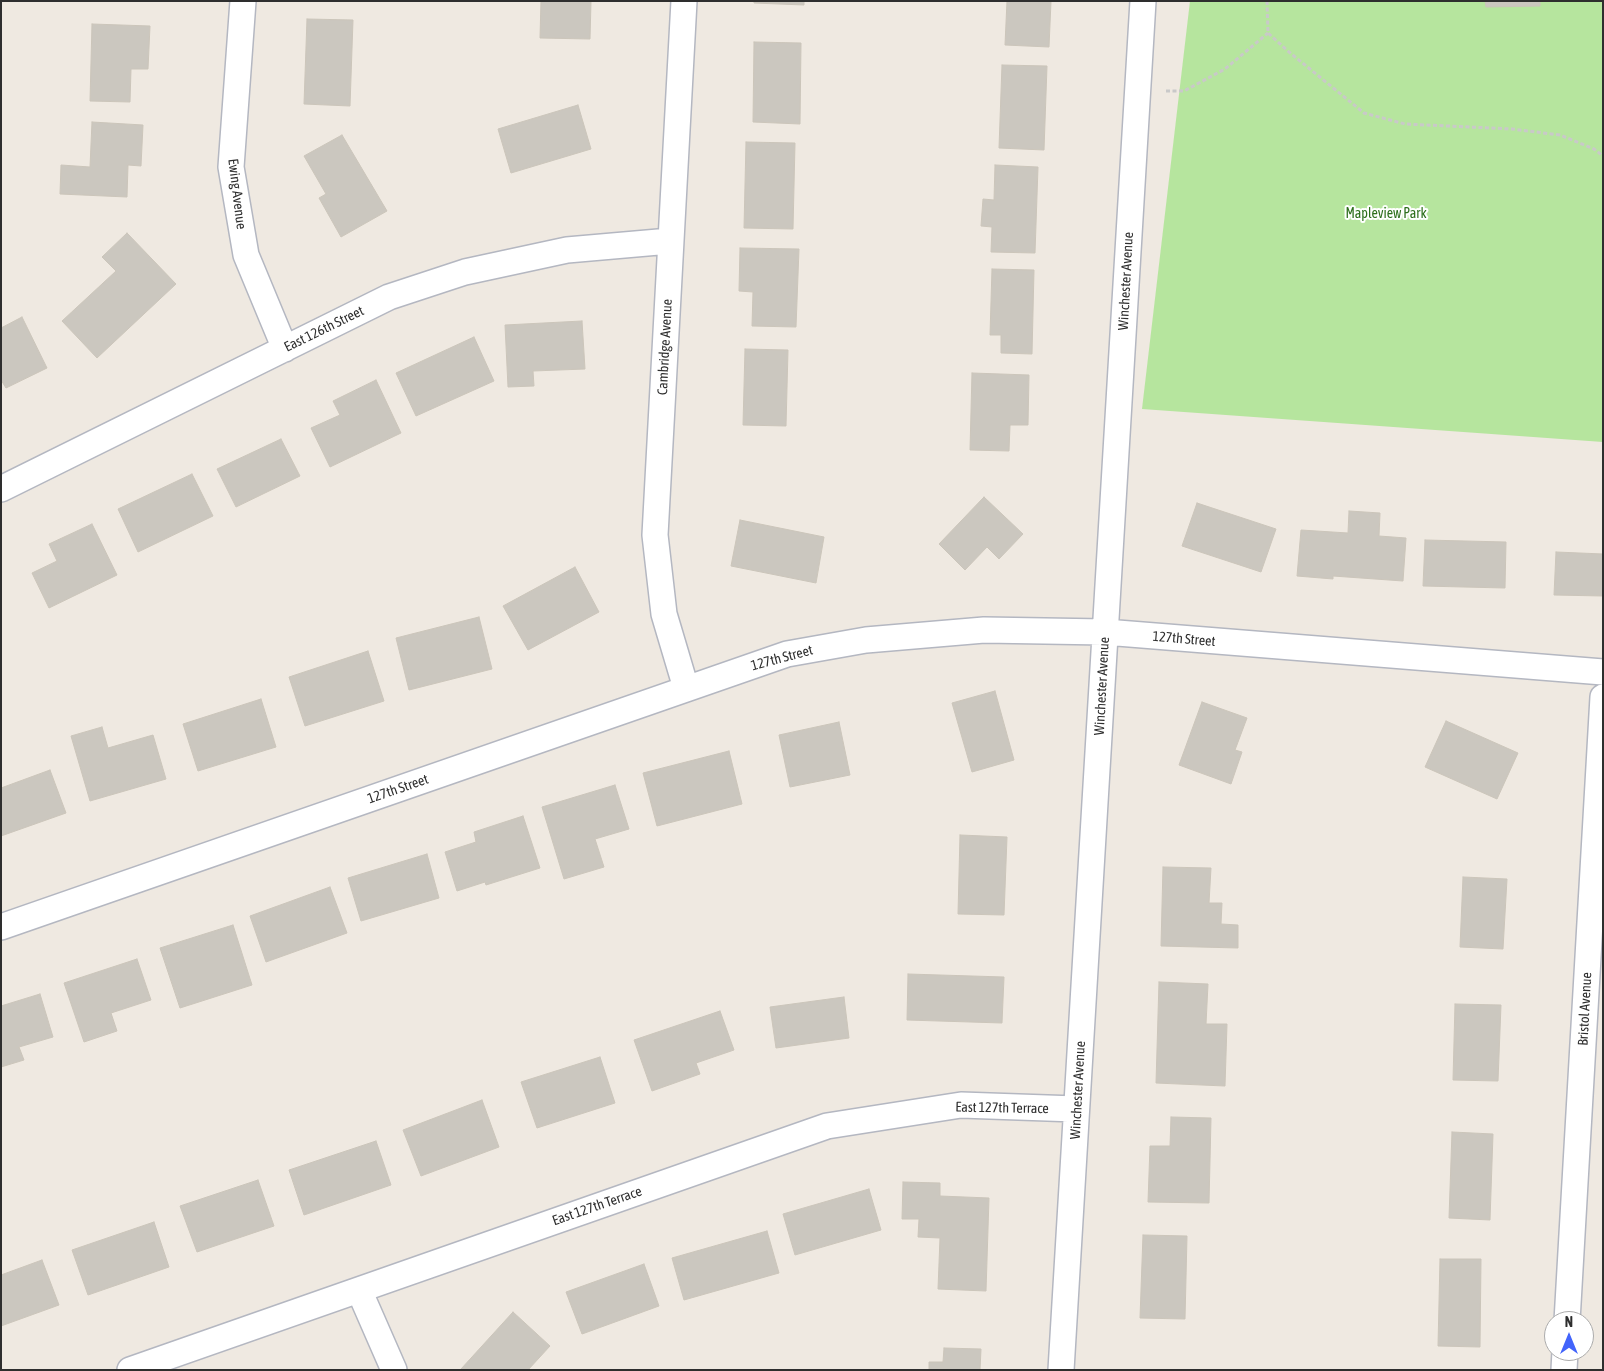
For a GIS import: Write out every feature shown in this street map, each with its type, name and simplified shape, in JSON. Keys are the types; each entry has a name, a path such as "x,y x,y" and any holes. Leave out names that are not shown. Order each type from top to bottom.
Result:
{"street":[{"name":"Ewing Avenue","path":"242,1 231,167 246,255 285,349"},
{"name":"Cambridge Avenue","path":"684,1 655,535 664,614 686,688"},
{"name":"Winchester Avenue","path":"1061,1370 1143,1"},
{"name":"East 126th Street","path":"1,489 389,297 465,272 566,250 670,241"},
{"name":"127th Street","path":"1,927 787,654 866,640 984,630 1105,632 1603,672"},
{"name":"Bristol Avenue","path":"1568,1311 1603,697"},
{"name":"East 127th Terrace","path":"130,1370 827,1126 960,1105 1076,1109"},
{"path":"359,1290 394,1370"}],"path":[{"path":"1267,1 1268,33 1364,112 1405,124 1512,129 1560,134 1594,149 1603,156"},
{"path":"1138,90 1184,91 1225,69 1268,33"}],"green space":[{"name":"Mapleview Park","path":"1190,1 1603,1 1603,442 1142,409"}],"building":[{"path":"541,1 591,1 590,39 540,38"},
{"path":"754,1 804,1 804,5 754,3"},
{"path":"1007,1 1051,1 1049,47 1005,45"},
{"path":"1485,1 1540,1 1540,6 1486,7"},
{"path":"307,19 353,20 350,106 304,104"},
{"path":"92,24 150,26 148,69 131,69 130,102 90,101"},
{"path":"754,42 801,43 800,124 753,122"},
{"path":"1002,65 1047,66 1044,150 999,148"},
{"path":"578,105 591,149 511,173 498,129"},
{"path":"92,122 143,125 141,166 128,165 127,197 60,194 61,165 90,167"},
{"path":"342,135 387,211 341,237 319,198 326,194 304,156"},
{"path":"746,142 795,143 793,229 744,228"},
{"path":"995,165 1038,167 1035,253 991,252 992,227 981,226 983,199 994,200"},
{"path":"127,233 176,284 97,358 62,321 116,271 102,257"},
{"path":"740,248 799,249 796,327 752,326 753,292 739,291"},
{"path":"992,269 1034,270 1032,354 1001,353 1001,335 990,335"},
{"path":"22,317 47,368 6,388 1,380 1,328"},
{"path":"582,321 585,369 533,371 534,386 508,387 505,325"},
{"path":"474,337 494,381 416,416 396,373"},
{"path":"745,349 788,350 786,426 743,425"},
{"path":"972,373 1029,375 1028,425 1010,425 1009,451 970,450"},
{"path":"376,380 401,433 330,467 311,428 340,415 333,401"},
{"path":"281,439 300,476 236,507 217,469"},
{"path":"192,474 213,516 138,552 118,509"},
{"path":"984,497 1023,534 999,559 987,547 965,570 939,544"},
{"path":"1197,503 1276,529 1261,572 1182,546"},
{"path":"1349,511 1380,513 1379,536 1406,538 1403,581 1333,576 1333,579 1297,576 1301,530 1348,533"},
{"path":"740,520 824,537 816,583 731,566"},
{"path":"92,524 117,575 49,608 32,573 57,561 49,544"},
{"path":"1425,540 1506,542 1505,588 1423,586"},
{"path":"1556,552 1603,554 1603,596 1554,595"},
{"path":"575,567 599,612 528,650 503,606"},
{"path":"479,617 492,669 409,690 396,638"},
{"path":"368,651 384,701 305,726 289,677"},
{"path":"995,691 1014,760 972,772 952,703"},
{"path":"261,699 276,747 198,771 183,724"},
{"path":"1202,702 1247,718 1235,750 1242,752 1231,784 1179,765"},
{"path":"1446,721 1518,753 1497,799 1425,767"},
{"path":"839,722 850,775 790,787 779,735"},
{"path":"102,727 108,748 153,735 166,779 90,801 71,736"},
{"path":"729,751 742,804 657,826 643,773"},
{"path":"50,770 66,813 1,836 1,788"},
{"path":"615,785 629,829 595,839 604,867 564,879 542,807"},
{"path":"523,816 540,868 486,885 485,882 457,891 445,852 476,842 474,832"},
{"path":"960,835 1007,837 1004,915 958,914"},
{"path":"427,854 439,898 361,921 348,878"},
{"path":"1163,867 1211,868 1209,903 1222,903 1221,924 1238,925 1238,948 1161,946"},
{"path":"1463,877 1507,879 1503,949 1460,947"},
{"path":"330,887 347,933 266,962 250,916"},
{"path":"233,925 252,985 180,1008 160,948"},
{"path":"137,959 151,1000 111,1013 117,1031 84,1042 64,983"},
{"path":"908,974 1004,977 1002,1023 907,1020"},
{"path":"1159,982 1208,984 1206,1024 1227,1024 1225,1086 1156,1083"},
{"path":"40,994 53,1037 19,1047 24,1060 1,1067 1,1006"},
{"path":"844,997 849,1038 776,1048 770,1007"},
{"path":"1455,1004 1501,1005 1498,1081 1453,1080"},
{"path":"720,1011 734,1050 696,1063 700,1074 652,1091 634,1040"},
{"path":"600,1057 615,1103 537,1128 521,1082"},
{"path":"482,1100 499,1147 421,1176 403,1130"},
{"path":"1171,1117 1211,1118 1209,1203 1148,1202 1150,1146 1170,1146"},
{"path":"1452,1132 1493,1134 1490,1220 1449,1218"},
{"path":"376,1141 391,1185 304,1215 289,1170"},
{"path":"258,1180 274,1226 197,1252 180,1206"},
{"path":"903,1182 940,1183 940,1196 989,1198 986,1291 938,1289 940,1238 918,1237 919,1219 902,1219"},
{"path":"869,1189 881,1230 795,1255 783,1214"},
{"path":"154,1222 169,1267 88,1295 72,1250"},
{"path":"767,1231 779,1273 684,1300 672,1258"},
{"path":"1143,1235 1187,1236 1185,1319 1140,1318"},
{"path":"1440,1259 1481,1259 1480,1347 1438,1346"},
{"path":"42,1260 59,1305 1,1326 1,1275"},
{"path":"644,1264 659,1306 582,1334 566,1292"},
{"path":"513,1312 550,1346 528,1370 461,1369"},
{"path":"944,1348 981,1349 980,1370 929,1370 929,1362 943,1362"}]}
